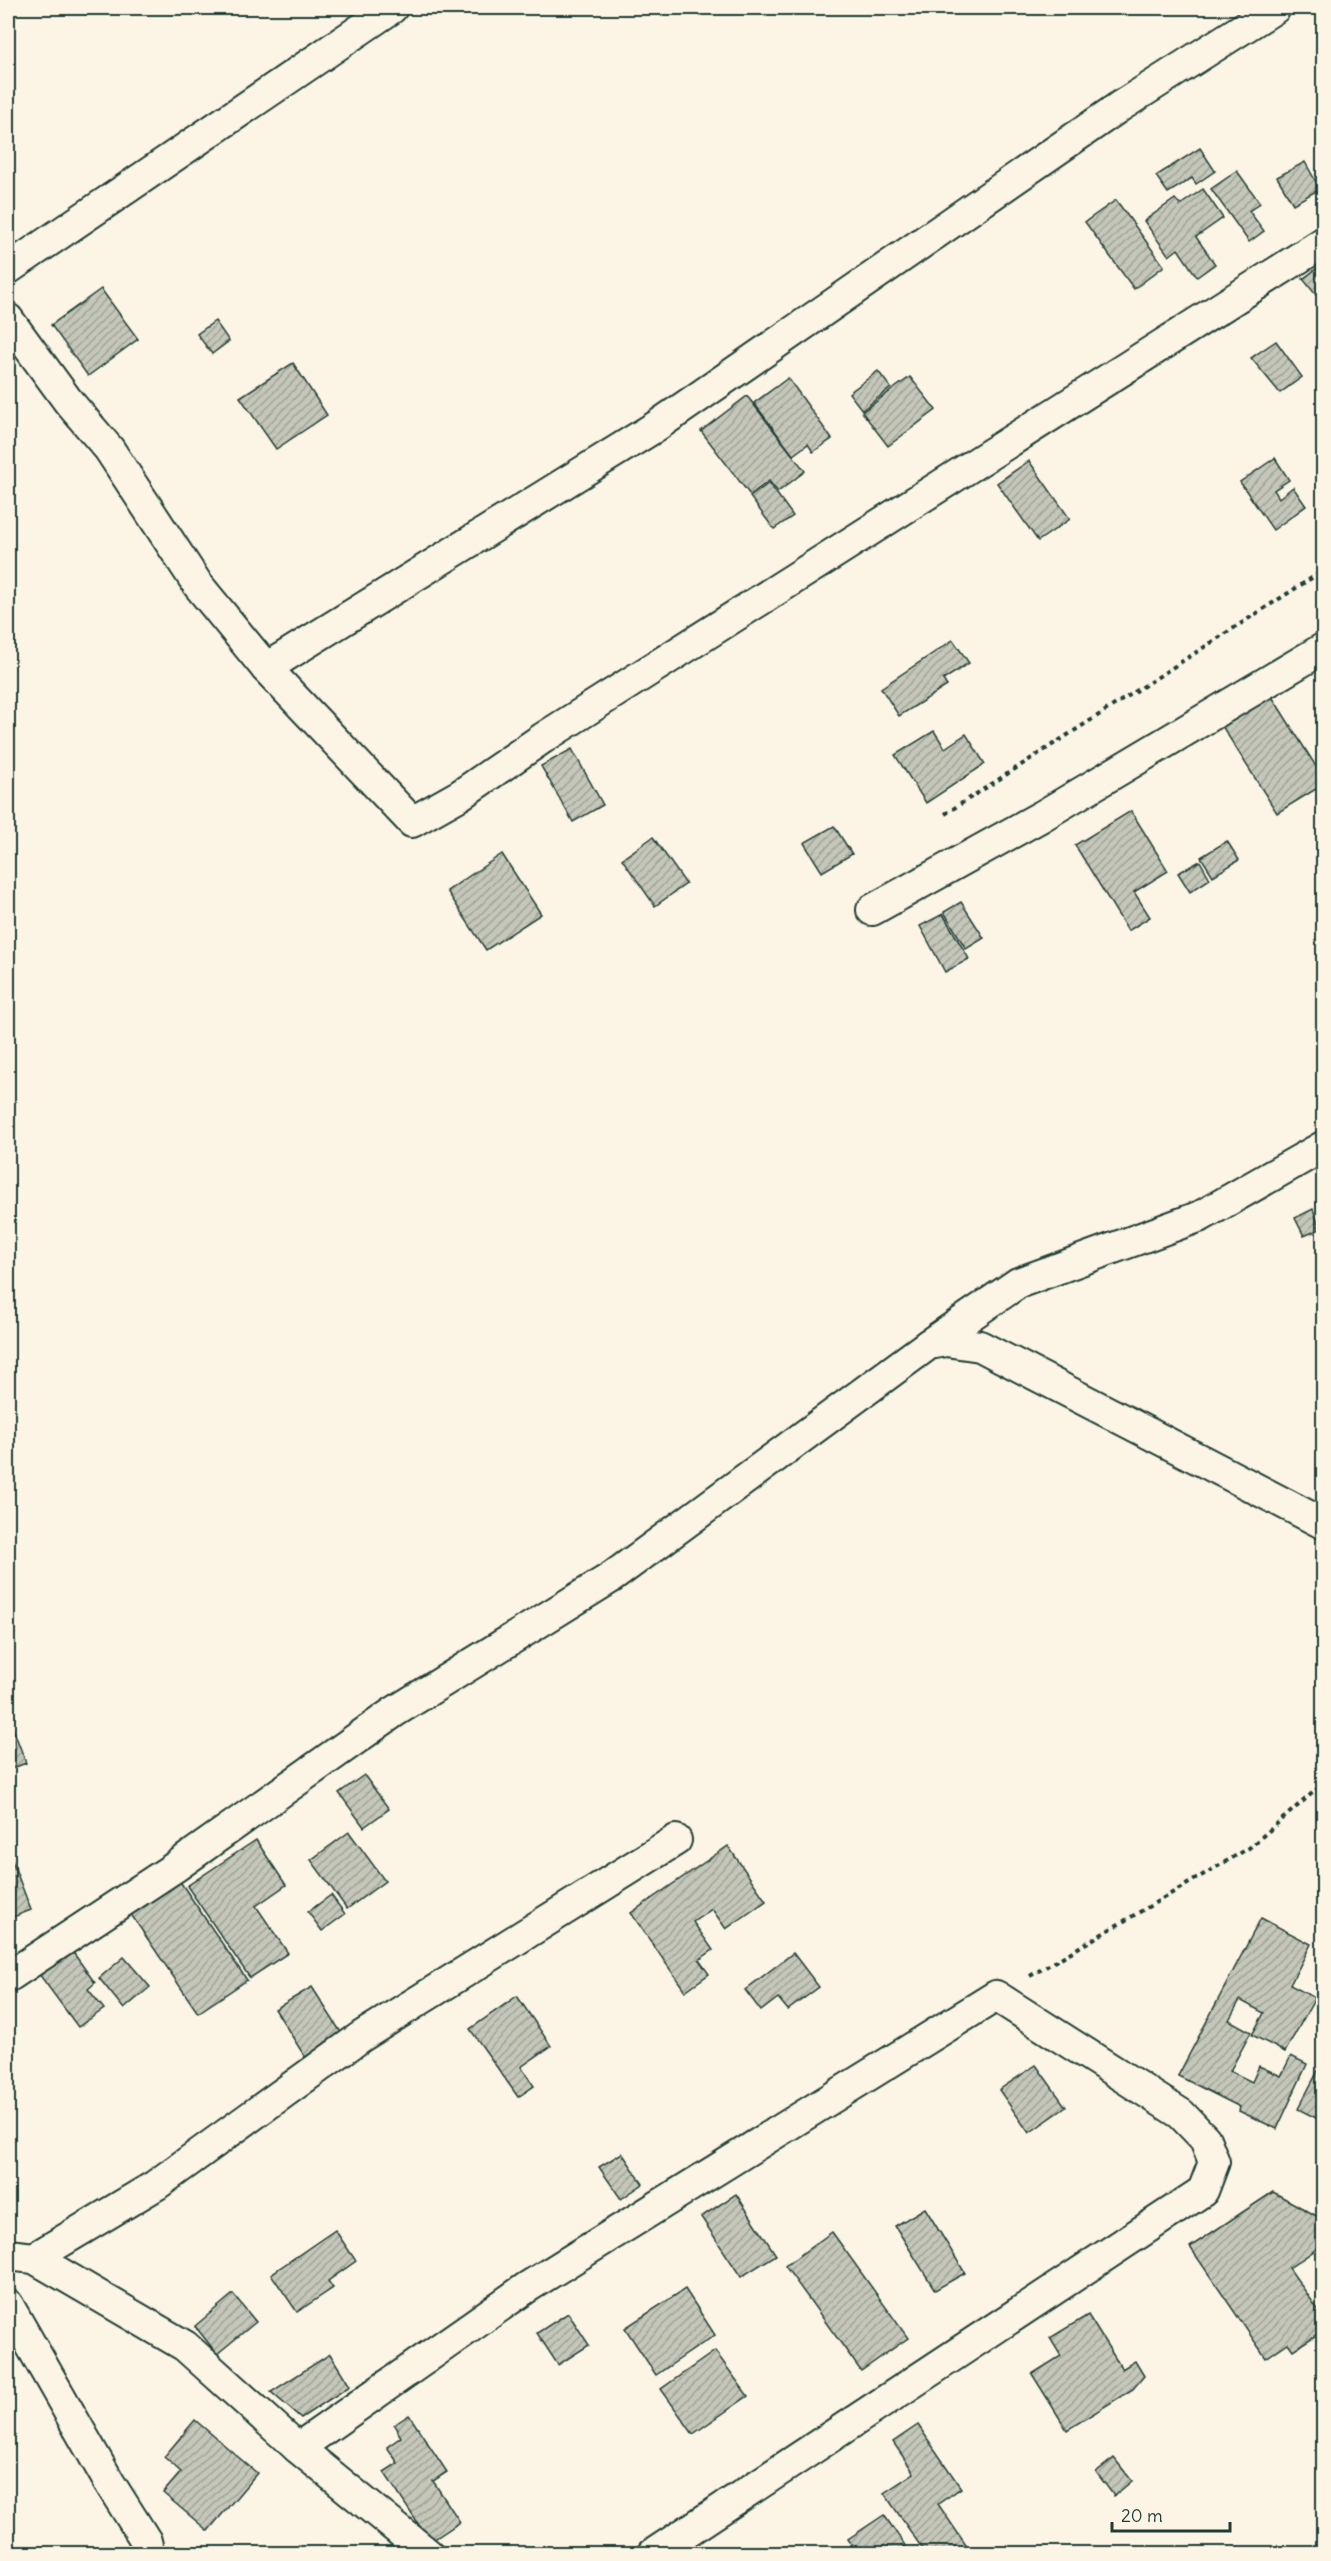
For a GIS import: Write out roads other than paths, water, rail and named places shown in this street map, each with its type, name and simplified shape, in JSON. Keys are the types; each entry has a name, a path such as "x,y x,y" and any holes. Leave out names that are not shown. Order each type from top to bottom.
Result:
{"street":[{"path":"8,269 392,8"},
{"path":"266,668 655,427 1119,107 1275,8"},
{"path":"8,319 68,401 109,449 198,585 266,668 412,822 460,795 543,738 1323,242"},
{"path":"872,910 1042,816 1323,648"},
{"path":"8,1977 175,1867 394,1712 612,1577 929,1344 1017,1283 1201,1215 1323,1146"},
{"path":"929,1344 946,1341 980,1346 1323,1524"},
{"path":"21,2257 156,2185 362,2036 676,1840"},
{"path":"298,2448 526,2288 996,1996 1181,2114 1205,2139 1214,2162 1203,2191 653,2553"},
{"path":"21,2257 185,2346 298,2448 428,2553"},
{"path":"8,2306 109,2482 146,2541 149,2553"}]}
